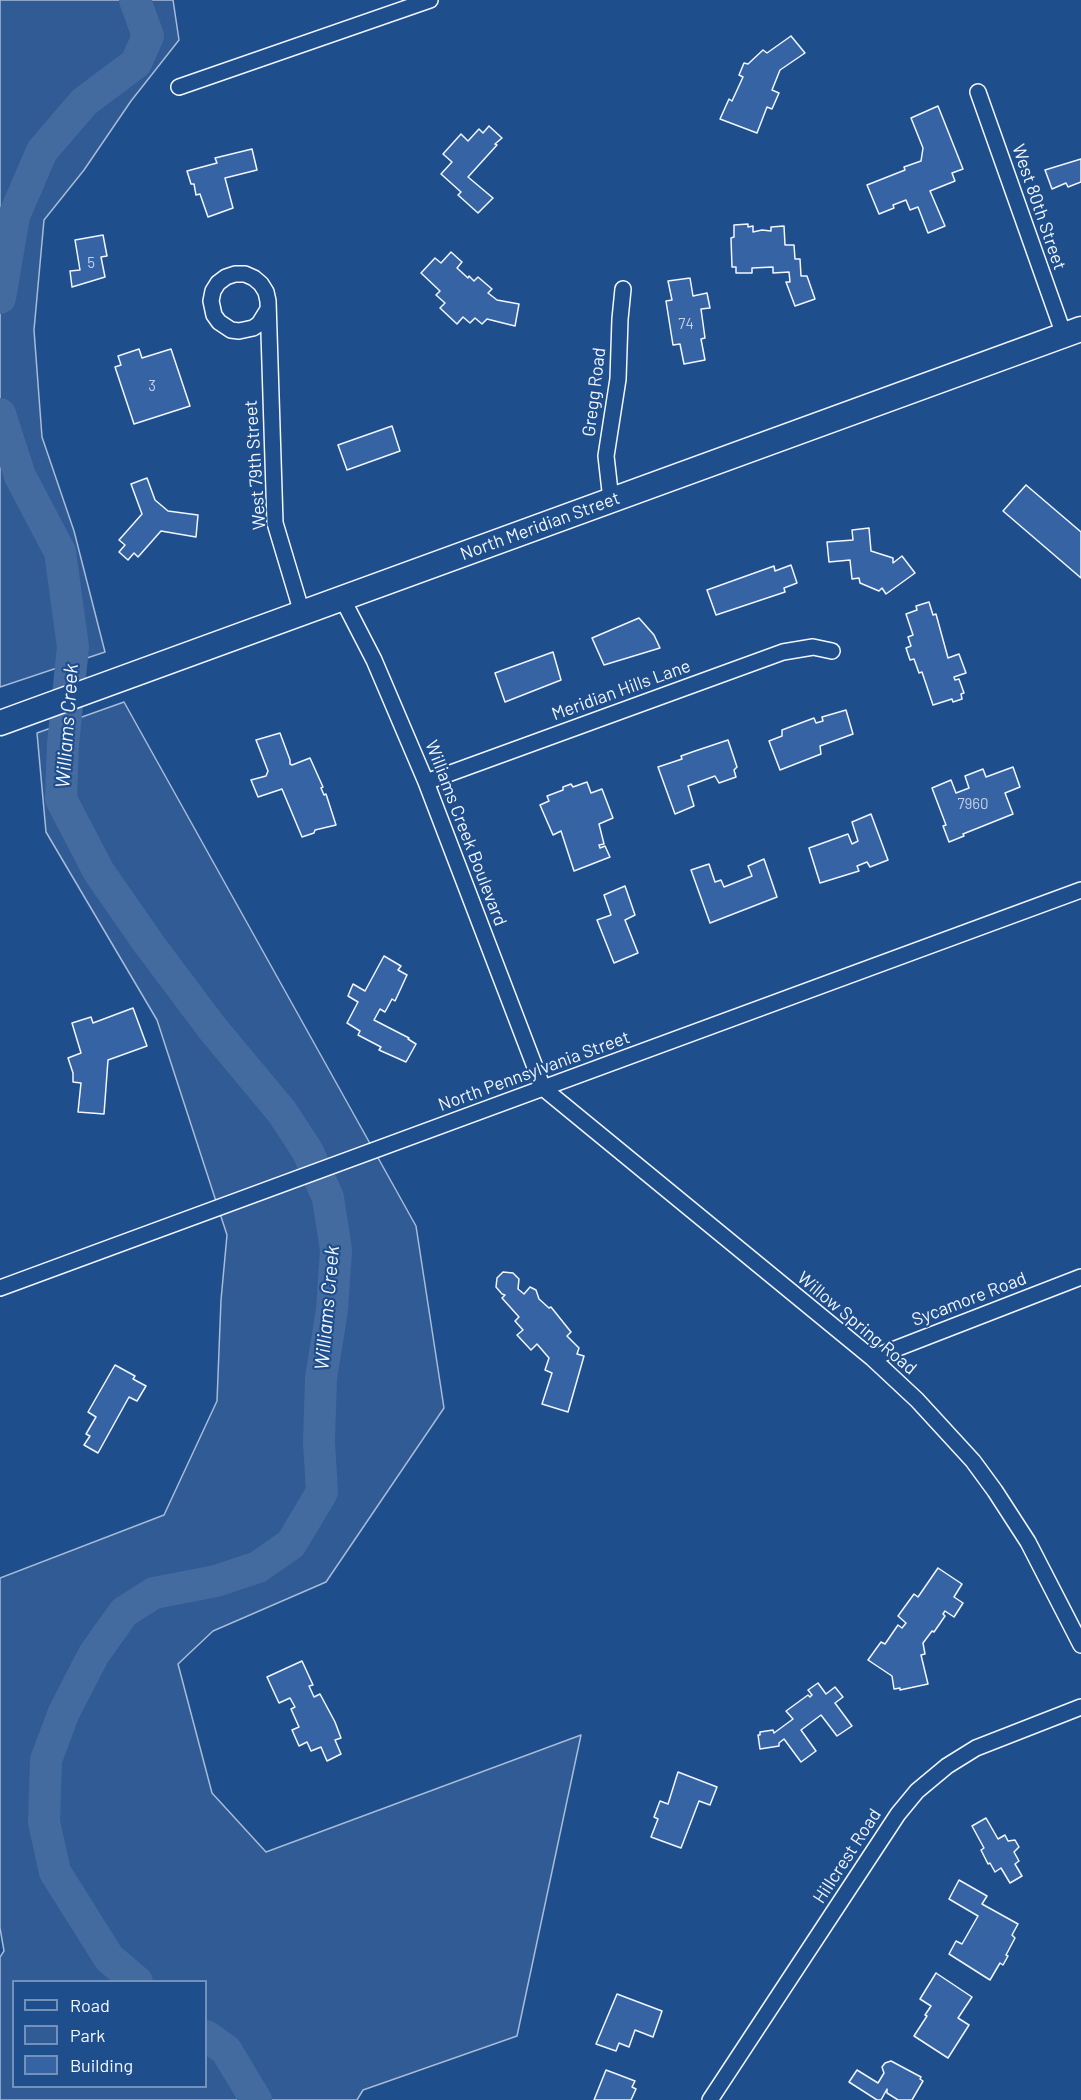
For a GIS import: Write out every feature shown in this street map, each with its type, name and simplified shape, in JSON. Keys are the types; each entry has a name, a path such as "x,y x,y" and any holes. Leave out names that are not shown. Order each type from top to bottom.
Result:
{"main road":[{"name":"North Meridian Street","path":"0,723 1072,332"}],"street":[{"path":"179,87 430,0"},
{"name":"West 80th Street","path":"978,92 1072,332"},
{"name":"Gregg Road","path":"611,500 606,456 618,379 623,289"},
{"name":"West 79th Street","path":"267,311 275,523 302,614"},
{"name":"Williams Creek Boulevard","path":"342,598 374,660 426,782 543,1088"},
{"name":"Meridian Hills Lane","path":"426,782 783,652 802,647 832,651"},
{"name":"North Pennsylvania Street","path":"0,1288 1081,890"},
{"name":"Willow Spring Road","path":"543,1088 872,1358 940,1425 973,1461 995,1491 1042,1566 1081,1645"},
{"name":"Sycamore Road","path":"872,1358 1081,1277"},
{"name":"Hillcrest Road","path":"710,2100 898,1814 917,1791 939,1771 976,1748 1081,1707"}],"green space":[{"path":"0,0 173,0 179,40 131,101 84,170 44,220 34,330 42,437 74,531 105,652 0,687"},
{"path":"124,702 416,1226 444,1408 326,1582 213,1631 178,1664 212,1793 266,1852 581,1735 517,2036 363,2090 357,2100 0,2100 0,1957 4,1951 0,1928 0,1578 164,1515 217,1401 221,1300 227,1235 157,1020 46,832 37,733"}],"building":[{"path":"791,36 805,53 780,70 772,90 779,93 772,109 767,107 757,133 720,119 729,99 732,101 743,77 739,75 744,63 748,64 763,50 767,53"},
{"path":"938,106 963,169 952,173 955,181 930,191 945,226 928,233 918,207 910,210 906,200 879,214 867,185 921,161 923,148 911,118"},
{"path":"489,126 502,138 468,177 493,198 478,213 458,195 461,192 441,174 452,162 443,154 461,134 468,141 479,129 483,133"},
{"path":"252,149 257,170 225,178 233,208 208,217 200,194 196,195 194,184 191,184 187,171 217,163 215,158"},
{"path":"1081,159 1081,182 1068,187 1066,183 1052,189 1045,170"},
{"path":"748,224 748,227 753,226 753,232 771,231 771,227 784,226 785,245 794,245 795,259 800,259 801,276 807,276 815,299 795,306 786,282 790,282 789,272 773,273 773,267 752,268 752,273 736,273 736,267 732,267 731,238 734,237 734,225"},
{"path":"103,235 107,256 101,257 105,277 72,287 70,271 80,270 75,240"},
{"path":"451,252 462,262 457,268 468,278 469,276 474,281 478,277 492,289 488,293 497,300 519,304 515,326 487,319 482,324 475,318 470,323 463,317 457,324 440,308 445,303 436,295 440,291 421,273 435,258 441,263"},
{"path":"690,278 693,296 707,293 710,308 701,309 705,338 701,339 705,360 684,364 680,344 673,345 666,301 672,300 668,281"},
{"path":"139,349 142,358 171,349 190,406 134,424 115,367 121,365 118,356"},
{"path":"392,426 400,451 347,470 338,445"},
{"path":"147,478 155,500 168,511 198,515 196,537 161,531 138,557 134,553 128,560 119,552 125,545 119,540 142,514 131,484"},
{"path":"1026,485 1081,532 1081,578 1003,511"},
{"path":"869,528 871,551 893,558 893,563 902,556 915,573 886,594 882,588 879,591 860,583 859,578 852,579 850,560 829,562 827,542 853,540 852,530"},
{"path":"791,565 797,583 784,588 785,592 716,615 707,590 774,566 775,571"},
{"path":"929,602 933,615 936,614 948,658 959,654 966,673 954,677 955,680 959,679 964,693 961,694 962,699 953,702 952,699 933,705 922,672 919,673 914,659 910,660 906,648 911,646 908,637 913,635 906,614 917,610 916,606"},
{"path":"639,618 654,635 660,648 604,665 592,638"},
{"path":"553,652 561,680 505,702 495,673"},
{"path":"846,710 853,734 820,746 821,754 780,770 769,741 782,736 782,730 814,718 816,723 823,721 822,717"},
{"path":"280,733 290,764 310,758 323,787 321,788 324,795 326,794 336,825 315,830 314,833 302,837 282,789 258,797 251,780 266,776 268,771 256,740"},
{"path":"728,740 737,767 734,770 736,777 719,783 715,776 688,786 694,806 675,814 658,767 682,759 681,756"},
{"path":"1013,767 1020,787 1005,793 1013,814 949,842 943,826 946,825 932,788 951,780 956,793 969,788 965,776 983,769 986,777"},
{"path":"587,782 591,793 602,789 613,818 599,824 604,844 599,845 600,848 605,846 610,857 574,871 561,831 553,835 540,805 549,801 547,796 563,790 563,787 571,784 573,787"},
{"path":"871,814 888,860 870,867 867,862 857,866 859,871 820,883 809,848 848,834 852,844 858,841 852,822"},
{"path":"764,859 777,897 710,923 691,870 709,864 715,882 721,880 724,887 752,876 748,866"},
{"path":"625,886 635,915 625,920 638,953 614,963 597,920 611,915 604,895"},
{"path":"384,956 401,966 398,970 407,975 395,1001 392,999 385,1012 380,1009 374,1020 416,1044 406,1062 379,1050 381,1047 358,1035 360,1031 347,1023 358,1002 348,996 353,984 365,991"},
{"path":"133,1008 147,1046 108,1060 104,1114 78,1112 81,1083 73,1082 73,1073 68,1058 81,1053 72,1023 91,1017 93,1023"},
{"path":"503,1272 513,1273 519,1279 518,1289 524,1294 530,1287 536,1290 539,1299 549,1308 551,1307 571,1332 567,1336 579,1348 577,1354 584,1356 568,1412 542,1404 552,1373 545,1370 549,1358 537,1344 531,1350 517,1335 523,1330 515,1321 519,1317 502,1298 505,1295 496,1287 497,1278"},
{"path":"115,1365 135,1376 133,1379 146,1386 137,1401 129,1397 98,1453 84,1445 90,1436 86,1434 96,1417 88,1412"},
{"path":"938,1568 962,1584 954,1597 963,1603 954,1617 945,1611 943,1614 945,1616 934,1632 932,1631 923,1643 925,1654 921,1655 928,1684 900,1690 900,1688 894,1689 892,1676 868,1660 881,1642 885,1644 898,1625 902,1628 906,1623 898,1616 914,1594 918,1597"},
{"path":"302,1661 313,1685 309,1686 314,1697 320,1694 341,1738 335,1740 341,1754 327,1761 321,1747 311,1751 307,1742 299,1746 292,1730 299,1727 291,1709 295,1707 290,1698 279,1703 267,1677"},
{"path":"818,1683 826,1694 835,1687 843,1697 835,1703 852,1726 837,1736 821,1715 801,1730 816,1751 801,1762 784,1739 779,1746 760,1749 758,1735 760,1732 773,1730 774,1733 793,1719 786,1711 808,1695 810,1697 812,1695 808,1690"},
{"path":"678,1772 717,1787 710,1805 699,1801 681,1848 651,1837 658,1819 654,1817 660,1801 668,1804"},
{"path":"986,1818 998,1839 1005,1835 1008,1841 1015,1840 1019,1847 1014,1852 1019,1861 1015,1864 1022,1876 1010,1883 1001,1868 995,1872 990,1863 988,1864 981,1850 984,1848 972,1826"},
{"path":"959,1880 987,1896 982,1904 1018,1924 1012,1935 1015,1938 1006,1955 1008,1956 1003,1965 1000,1963 990,1980 949,1954 956,1941 962,1944 978,1916 949,1899"},
{"path":"936,1973 972,1997 958,2018 969,2025 948,2058 914,2036 931,2006 920,1999"},
{"path":"617,1994 662,2011 653,2037 635,2030 629,2047 619,2043 616,2051 596,2044"},
{"path":"891,2061 921,2077 923,2081 912,2100 898,2100 887,2093 887,2089 881,2100 877,2100 849,2082 857,2070 878,2083 884,2073 882,2067"},
{"path":"606,2070 635,2081 632,2087 636,2089 631,2100 594,2100"}],"waterway":[{"name":"Williams Creek","path":"0,298 14,216 42,151 84,102 136,63 148,36 135,0"},
{"name":"Williams Creek","path":"0,414 20,476 60,552 73,647 63,744 61,799 99,872 149,944 212,1028 282,1112 308,1152 328,1198 336,1250 332,1310 321,1378 319,1442 322,1492 291,1544 258,1567 216,1581 154,1593 124,1612 94,1654 64,1712 46,1760 44,1822 55,1872 109,1958 135,1980"},
{"name":"Williams Creek","path":"207,2037 226,2050 256,2100"}]}
